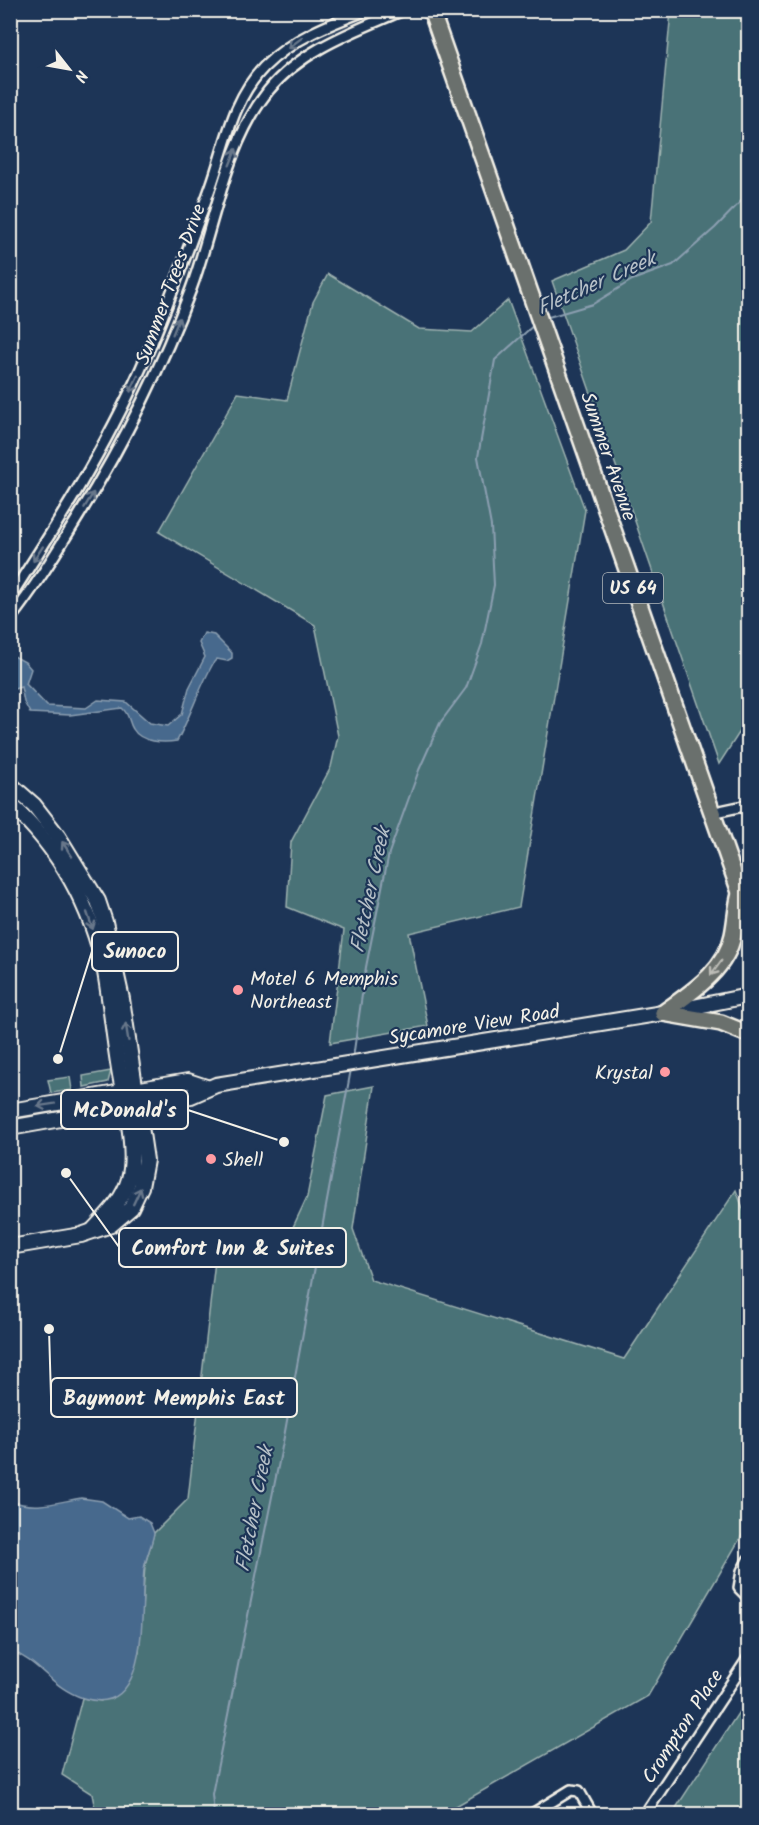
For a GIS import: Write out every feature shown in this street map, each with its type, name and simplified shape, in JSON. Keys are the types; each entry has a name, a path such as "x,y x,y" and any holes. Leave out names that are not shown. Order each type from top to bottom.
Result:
{"main road":[{"name":"Summer Avenue","path":"431,10 748,915"},
{"path":"10,784 34,805 58,836 98,901 105,922 122,999 129,1091"},
{"path":"10,804 39,833 69,876 89,916 104,971 132,1106 129,1180 115,1206 93,1230 10,1246"},
{"path":"663,1013 713,974 727,953 733,936 740,894"},
{"name":"Sycamore View Road","path":"10,1128 191,1096 206,1087 663,1013 748,996"},
{"path":"663,1013 721,1023 748,1034"},
{"name":"Sycamore View Road","path":"10,1111 188,1082 206,1087"}],"street":[{"name":"Summer Trees Drive","path":"10,597 110,437 150,347 203,208 236,106 264,67 310,32 367,10"},
{"name":"Summer Trees Drive","path":"10,619 46,569 89,499 156,376 190,290 231,162 249,120 268,91 289,69 327,43 403,10"},
{"path":"203,208 216,213"},
{"path":"711,813 748,805"},
{"path":"748,1560 742,1571 739,1588 748,1597"},
{"name":"Crompton Place","path":"645,1815 748,1658"},
{"path":"532,1815 571,1790 579,1791 592,1815"}],"green space":[{"path":"671,11 748,11 748,719 719,764 552,281 624,250 651,222"},
{"path":"328,274 419,329 472,332 508,300 585,510 519,907 409,933 428,1026 330,1043 344,930 287,907 291,842 331,767 338,736 315,625 159,532 238,393 287,400 313,302"},
{"path":"111,1071 108,1082 84,1087 83,1076"},
{"path":"70,1077 72,1090 51,1093 48,1080"},
{"path":"374,1086 353,1229 371,1280 624,1359 736,1190 748,1221 748,1525 648,1696 442,1814 96,1814 92,1794 62,1775 82,1698 101,1701 139,1653 145,1565 154,1533 188,1499 217,1243 286,1242 307,1197 327,1095"},
{"path":"748,1698 748,1814 672,1814"}],"water":[{"path":"204,633 214,635 232,653 232,658 227,661 217,659 214,662 177,741 159,742 141,737 133,729 122,708 70,715 30,713 24,702 21,687 11,690 12,655 25,662 31,669 26,684 47,706 86,708 98,700 126,702 150,723 168,726 182,714 189,688 205,657 199,643"},
{"path":"81,1498 102,1501 128,1518 139,1516 150,1523 154,1533 144,1569 138,1657 132,1677 121,1693 105,1700 83,1698 72,1694 30,1661 11,1651 11,1500 36,1505"}],"waterway":[{"name":"Fletcher Creek","path":"747,10 748,18"},
{"name":"Fletcher Creek","path":"545,318 593,304 632,280 673,265 715,228 748,194"},
{"name":"Fletcher Creek","path":"353,1058 366,967 389,853 419,770 440,723 466,688 482,644 494,585 491,526 478,457 495,360 535,324"},
{"name":"Fletcher Creek","path":"214,1814 212,1794 284,1437 351,1069"}],"place":[{"name":"Motel 6 Memphis Northeast","path":"238,990"},
{"name":"Sunoco","path":"58,1059"},
{"name":"Krystal","path":"665,1072"},
{"name":"McDonald's","path":"284,1142"},
{"name":"Shell","path":"211,1159"},
{"name":"Comfort Inn & Suites","path":"66,1173"},
{"name":"Baymont Memphis East","path":"49,1329"}]}
